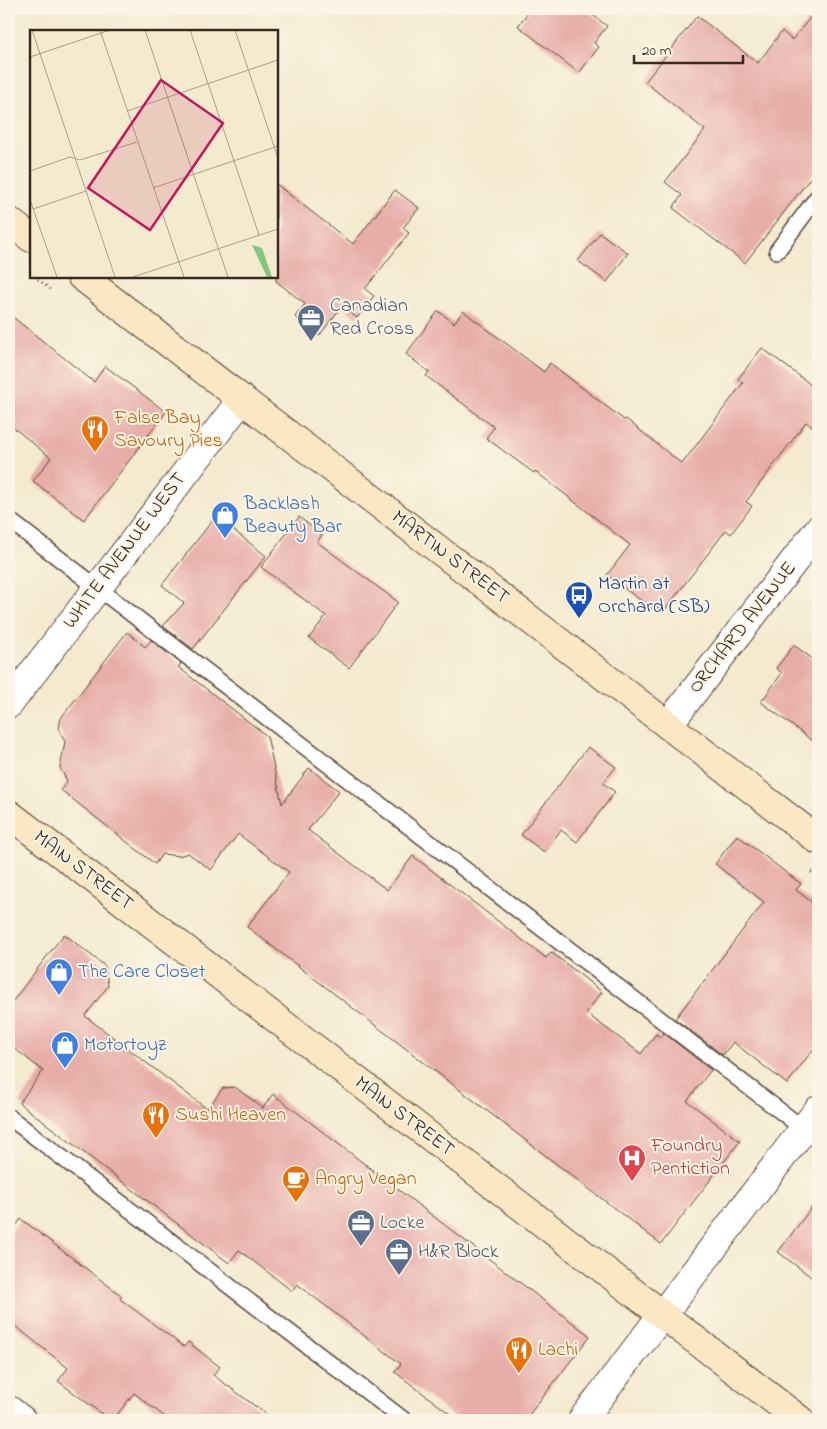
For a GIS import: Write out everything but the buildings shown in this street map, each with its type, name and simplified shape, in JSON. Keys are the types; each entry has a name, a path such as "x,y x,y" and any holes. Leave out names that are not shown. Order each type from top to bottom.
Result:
{"main road":[{"path":"9,221 30,237"},
{"name":"MARTIN STREET","path":"84,278 818,840"},
{"name":"MAIN STREET","path":"9,814 800,1420"}],"street":[{"name":"WHITE AVENUE WEST","path":"9,704 242,399"},
{"name":"ORCHARD AVENUE","path":"668,725 818,530"},
{"path":"582,1420 662,1315 813,1126"},
{"path":"9,1410 22,1420"}],"lane":[{"path":"777,251 818,196"},
{"path":"9,520 813,1126"},
{"path":"9,1117 404,1420"}],"place":[{"name":"Canadian Red Cross","path":"311,342"},
{"name":"False Bay Savoury Pies","path":"95,453"},
{"name":"Backlash Beauty Bar","path":"225,539"},
{"name":"Martin at Orchard (SB)","path":"579,619"},
{"name":"The Care Closet","path":"59,996"},
{"name":"Motortoyz","path":"65,1069"},
{"name":"Sushi Heaven","path":"156,1139"},
{"name":"Foundry Pentiction","path":"632,1182"},
{"name":"Angry Vegan","path":"296,1203"},
{"name":"Locke","path":"361,1247"},
{"name":"H&R Block","path":"399,1276"},
{"name":"Lachi","path":"519,1374"}]}
